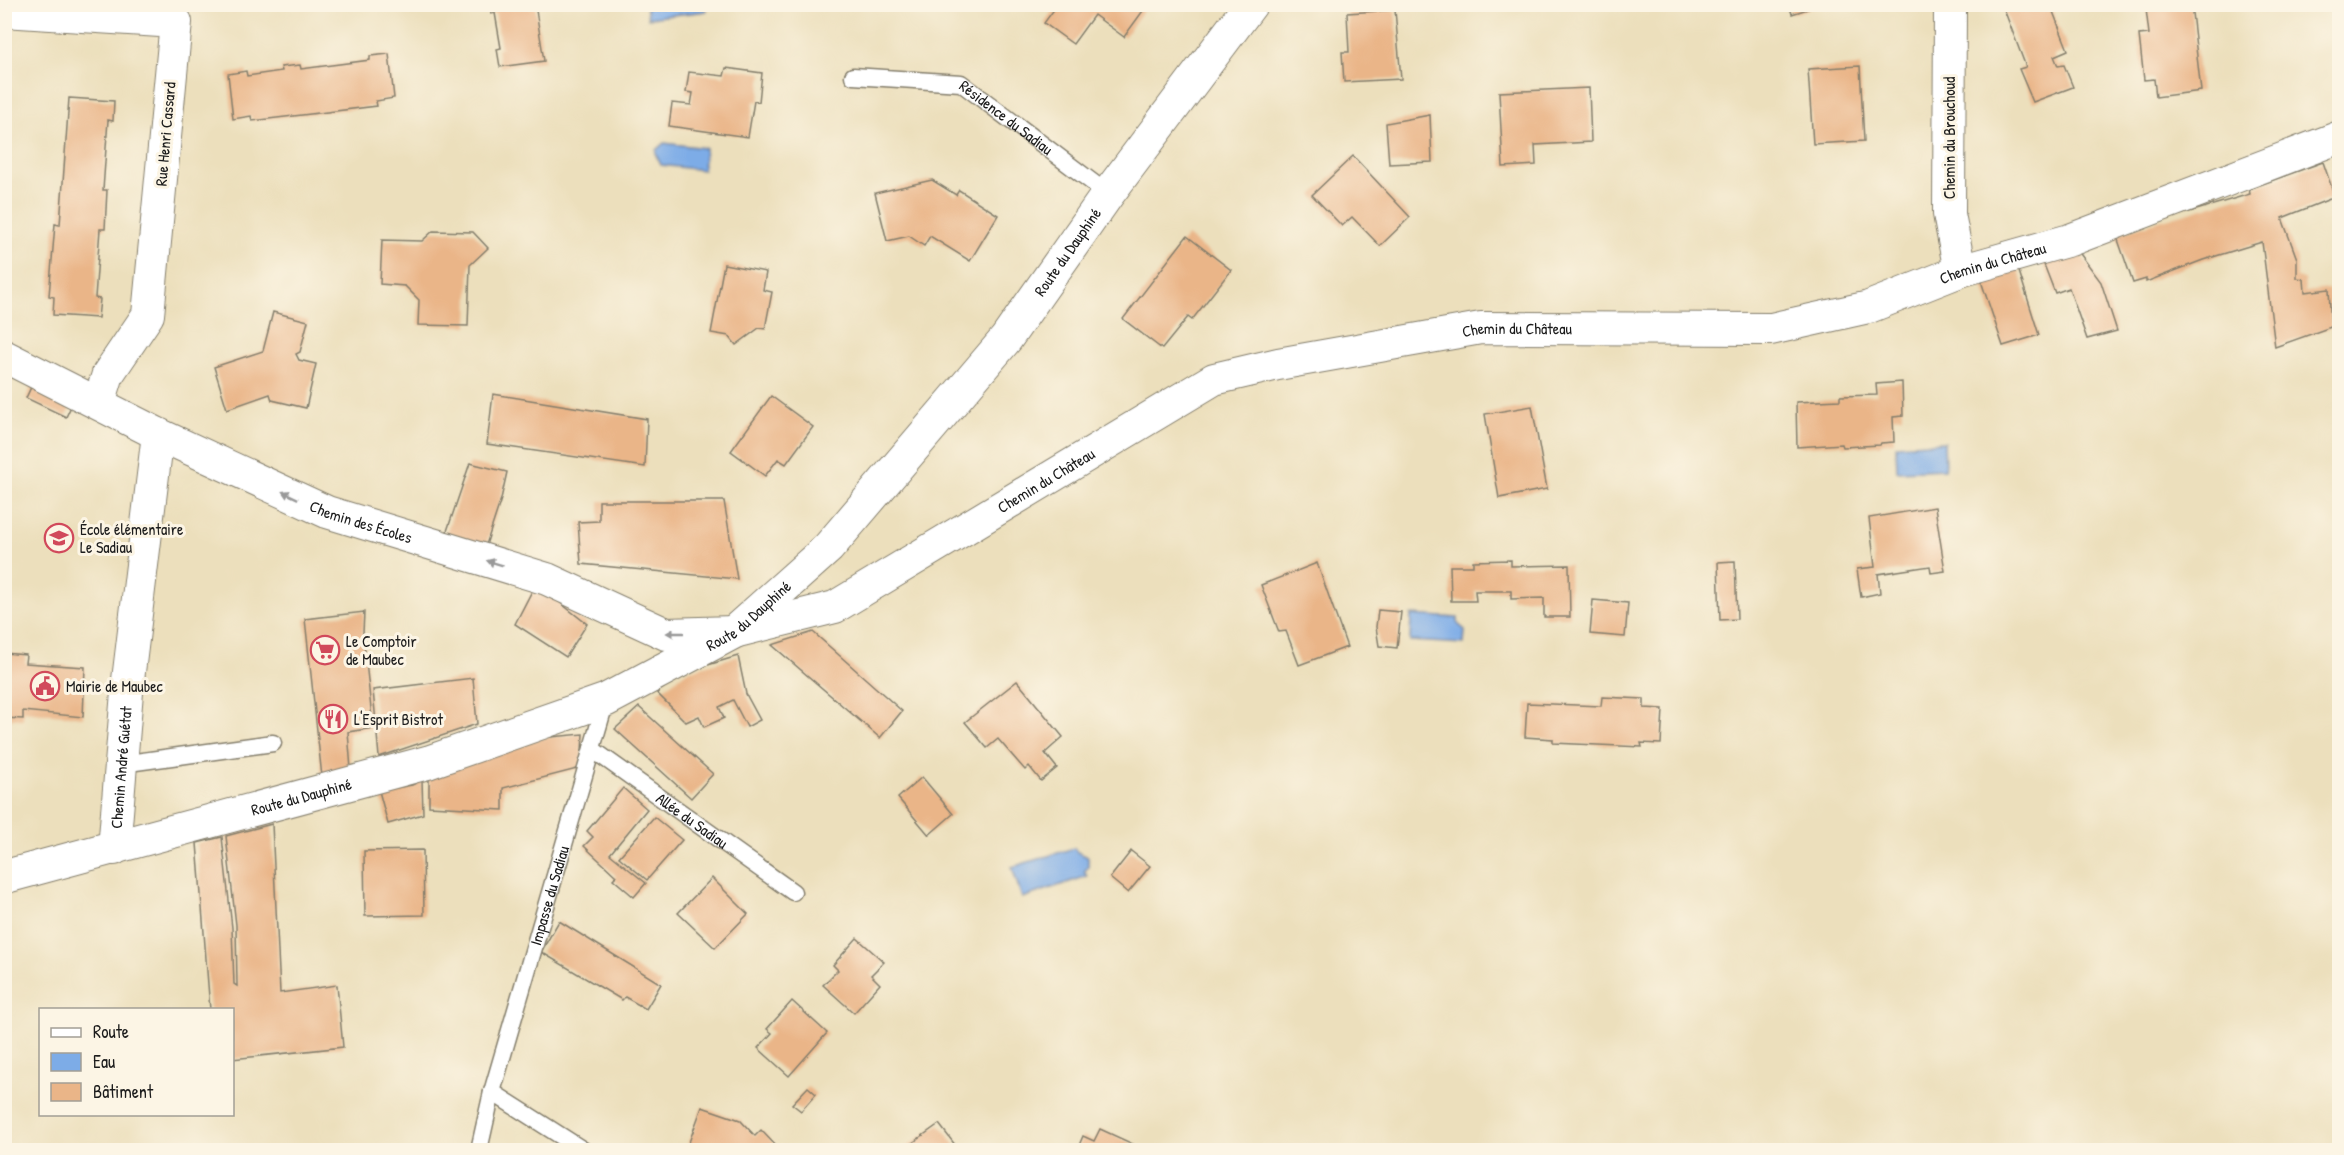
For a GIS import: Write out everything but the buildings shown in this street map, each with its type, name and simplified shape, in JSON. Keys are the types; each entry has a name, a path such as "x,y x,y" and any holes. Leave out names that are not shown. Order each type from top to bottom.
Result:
{"street":[{"name":"Route du Dauphiné","path":"4,877 429,762 606,700 734,632 828,548 1006,339 1108,194 1251,4"},
{"name":"Chemin du Brouchoud","path":"1950,4 1949,214 1960,271"},
{"name":"Rue Henri Cassard","path":"4,11 176,22 148,315 108,374 99,403"},
{"name":"Chemin du Château","path":"734,632 835,607 1214,379 1278,364 1481,328 1771,329 1869,307 1960,271 2070,240 2340,137"},
{"name":"Chemin des Écoles","path":"4,356 158,434 327,512 547,579 666,634 734,632"},
{"name":"Chemin André Guétat","path":"114,849 128,680 158,434"}],"lane":[{"name":"Résidence du Sadiau","path":"853,76 961,82 1108,194"},
{"name":"Impasse du Sadiau","path":"479,1150 492,1092 606,700"},
{"path":"121,764 273,743"},
{"name":"Allée du Sadiau","path":"592,749 793,892"},
{"path":"492,1092 584,1150"}],"water":[{"path":"646,5 705,5 706,11 648,18"},
{"path":"664,143 705,148 703,170 661,165 656,150"},
{"path":"1944,442 1945,469 1897,471 1896,445"},
{"path":"1411,615 1458,618 1458,624 1465,630 1464,644 1410,641"},
{"path":"1074,848 1088,857 1088,867 1084,872 1087,876 1022,898 1012,867"}],"place":[{"name":"École élémentaire Le Sadiau","path":"59,538"},
{"name":"Le Comptoir de Maubec","path":"325,650"},
{"name":"Mairie de Maubec","path":"45,686"},
{"name":"L'Esprit Bistrot","path":"333,719"}]}
